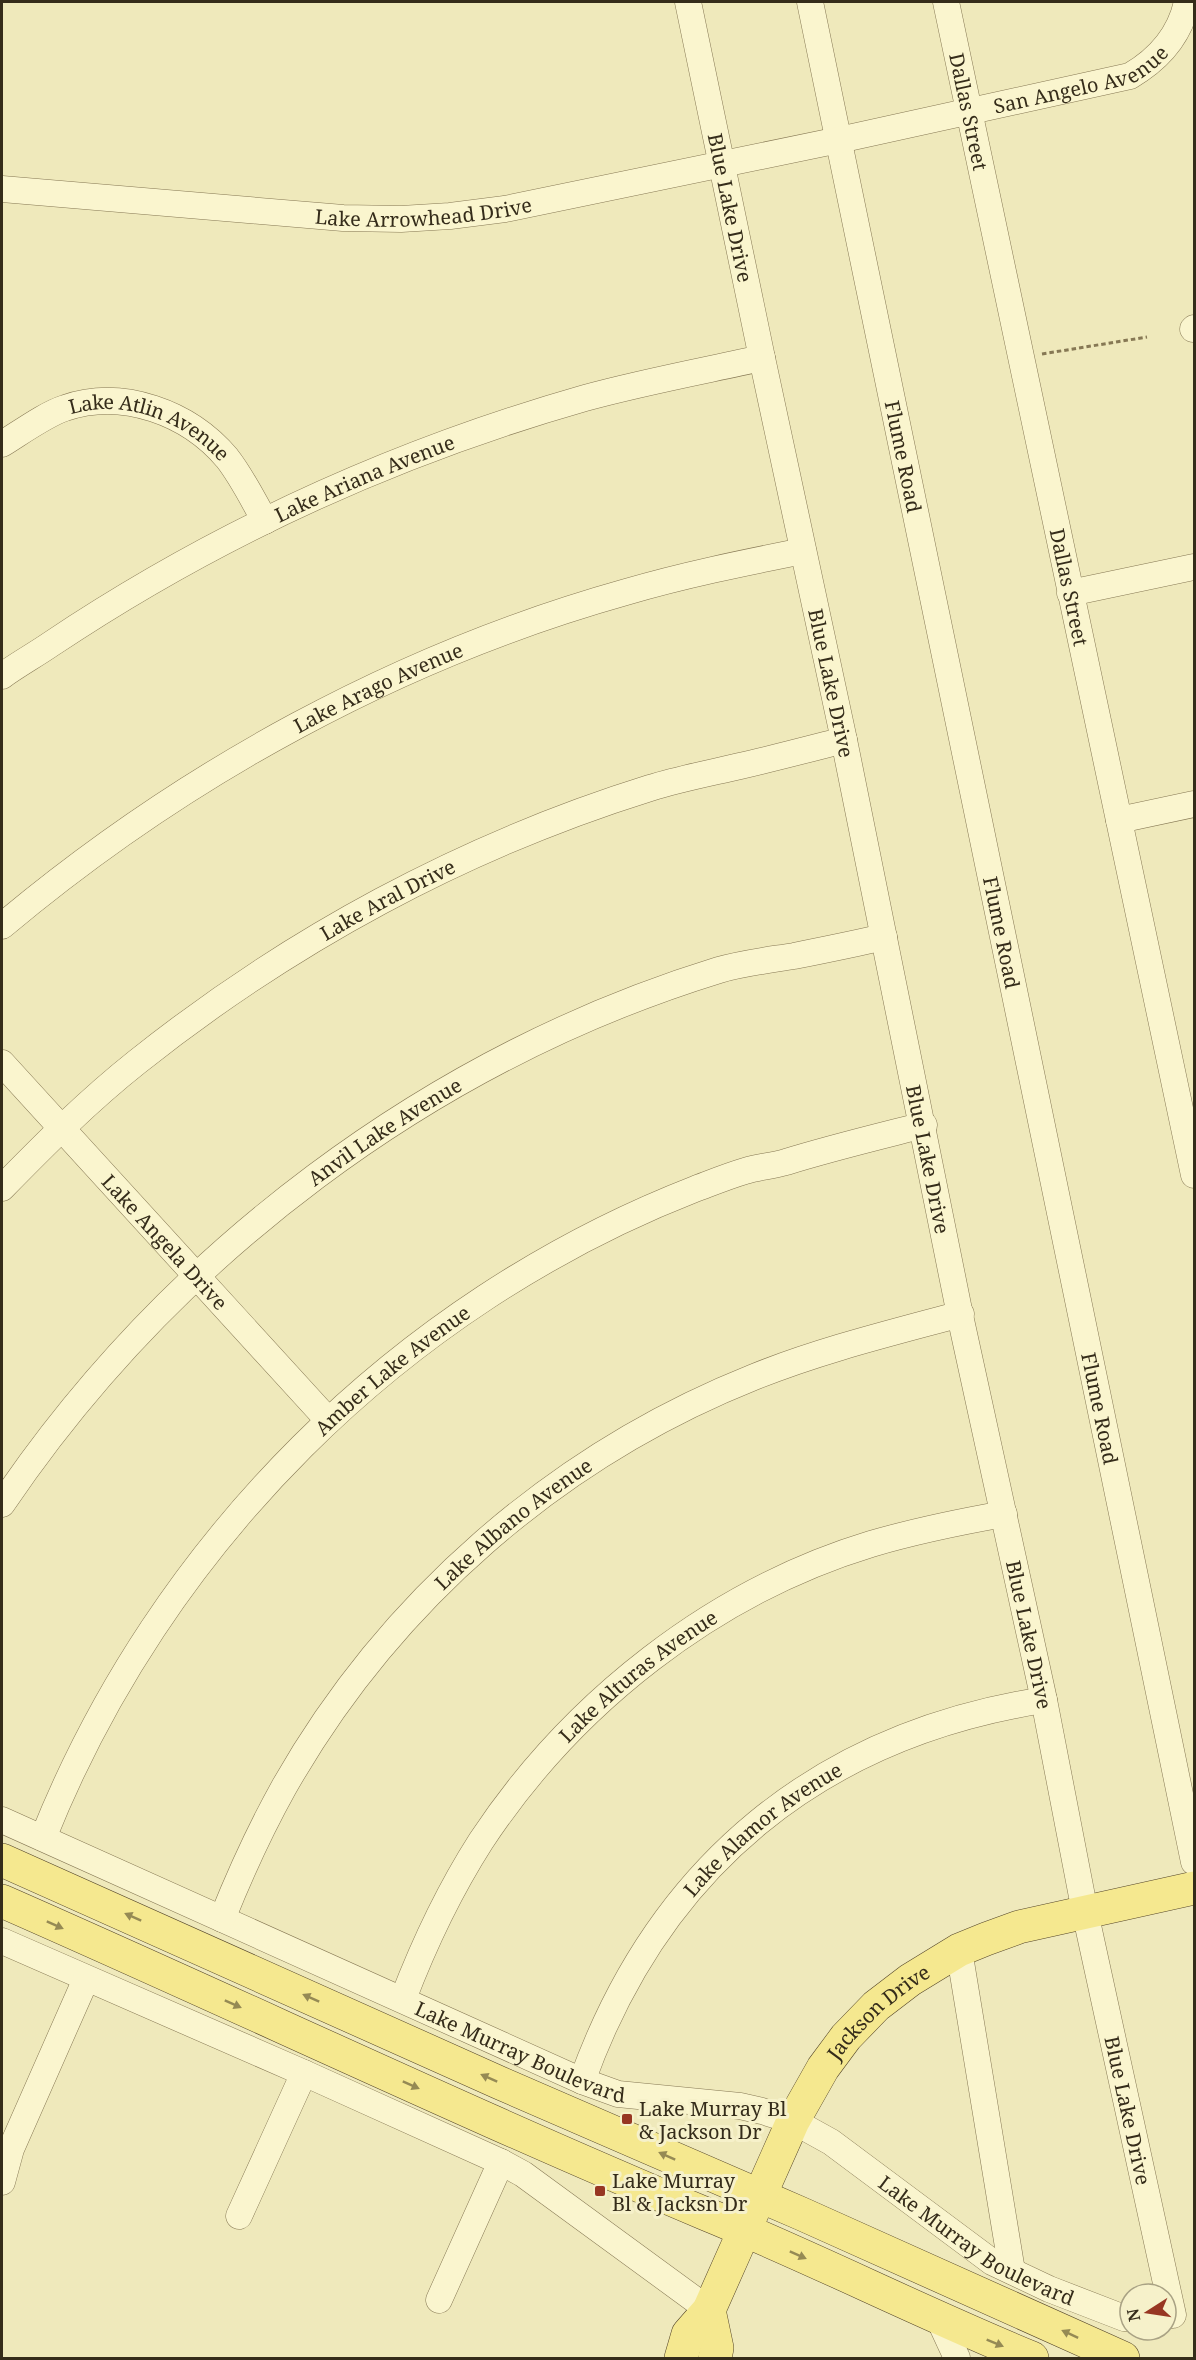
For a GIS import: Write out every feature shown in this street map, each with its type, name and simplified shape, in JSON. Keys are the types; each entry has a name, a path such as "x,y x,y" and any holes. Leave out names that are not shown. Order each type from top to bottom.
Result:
{"main road":[{"name":"Lake Murray Boulevard","path":"2,1860 500,2084 760,2196 1123,2358"},
{"name":"Jackson Drive","path":"681,2358 688,2334 709,2310 793,2121 823,2068 846,2037 876,2006 910,1980 959,1950 1020,1927 1194,1888"},
{"path":"2,1901 484,2118 1032,2358"},
{"path":"709,2310 717,2348 715,2358"}],"street":[{"name":"Blue Lake Drive","path":"688,2 844,740 961,1314 1044,1700 1085,1912 1163,2282"},
{"name":"Flume Road","path":"810,2 1194,1862"},
{"name":"Dallas Street","path":"946,2 1194,1175"},
{"name":"San Angelo Avenue","path":"839,140 1130,76 1164,49 1180,23 1187,2"},
{"name":"Lake Arrowhead Drive","path":"2,189 343,218 401,219 450,216 505,208 839,140"},
{"name":"Lake Ariana Avenue","path":"2,676 140,588 266,520 391,465 521,418 587,398 762,358"},
{"name":"Lake Atlin Avenue","path":"2,444 64,408 82,404 120,402 158,410 189,425 217,447 228,460 266,520"},
{"name":"Lake Arago Avenue","path":"2,926 86,859 207,777 314,717 374,687 479,642 625,592 803,551"},
{"path":"1070,593 1194,567"},
{"name":"Lake Aral Drive","path":"2,1188 62,1128 138,1061 207,1009 311,940 420,880 534,829 652,788 844,740"},
{"path":"1119,820 1194,804"},
{"name":"Anvil Lake Avenue","path":"2,1504 79,1402 133,1339 196,1277 248,1231 344,1157 455,1086 553,1035 656,992 722,969 884,938"},
{"name":"Lake Angela Drive","path":"2,1064 328,1420"},
{"name":"Amber Lake Avenue","path":"43,1838 78,1758 103,1710 159,1618 223,1532 271,1477 328,1420 375,1379 459,1315 550,1258 597,1233 684,1194 744,1171 924,1125"},
{"name":"Lake Albano Avenue","path":"222,1919 261,1830 283,1788 335,1706 408,1616 462,1562 537,1498 603,1453 664,1418 709,1396 802,1359 961,1314"},
{"name":"Lake Alturas Avenue","path":"403,2000 437,1918 487,1832 534,1771 563,1738 628,1678 702,1623 794,1574 836,1556 891,1538 1004,1514"},
{"name":"Lake Alamor Avenue","path":"582,2081 610,2011 646,1946 717,1859 759,1822 804,1788 835,1769 902,1737 972,1713 1044,1700"},
{"name":"Lake Murray Boulevard","path":"2,1820 582,2081 618,2094 740,2106 762,2110 793,2121 831,2142 992,2262 1118,2316"},
{"path":"2,1941 501,2162 523,2174 709,2310"},
{"path":"959,1950 1012,2271"},
{"path":"2,2182 11,2149 86,1979"},
{"path":"239,2216 304,2073"},
{"path":"439,2300 501,2162"},
{"path":"939,2319 957,2358"}],"path":[{"path":"1040,355 1147,338"}],"place":[{"name":"Lake Murray Bl & Jackson Dr","path":"627,2119"},
{"name":"Lake Murray Bl & Jacksn Dr","path":"600,2191"}]}
